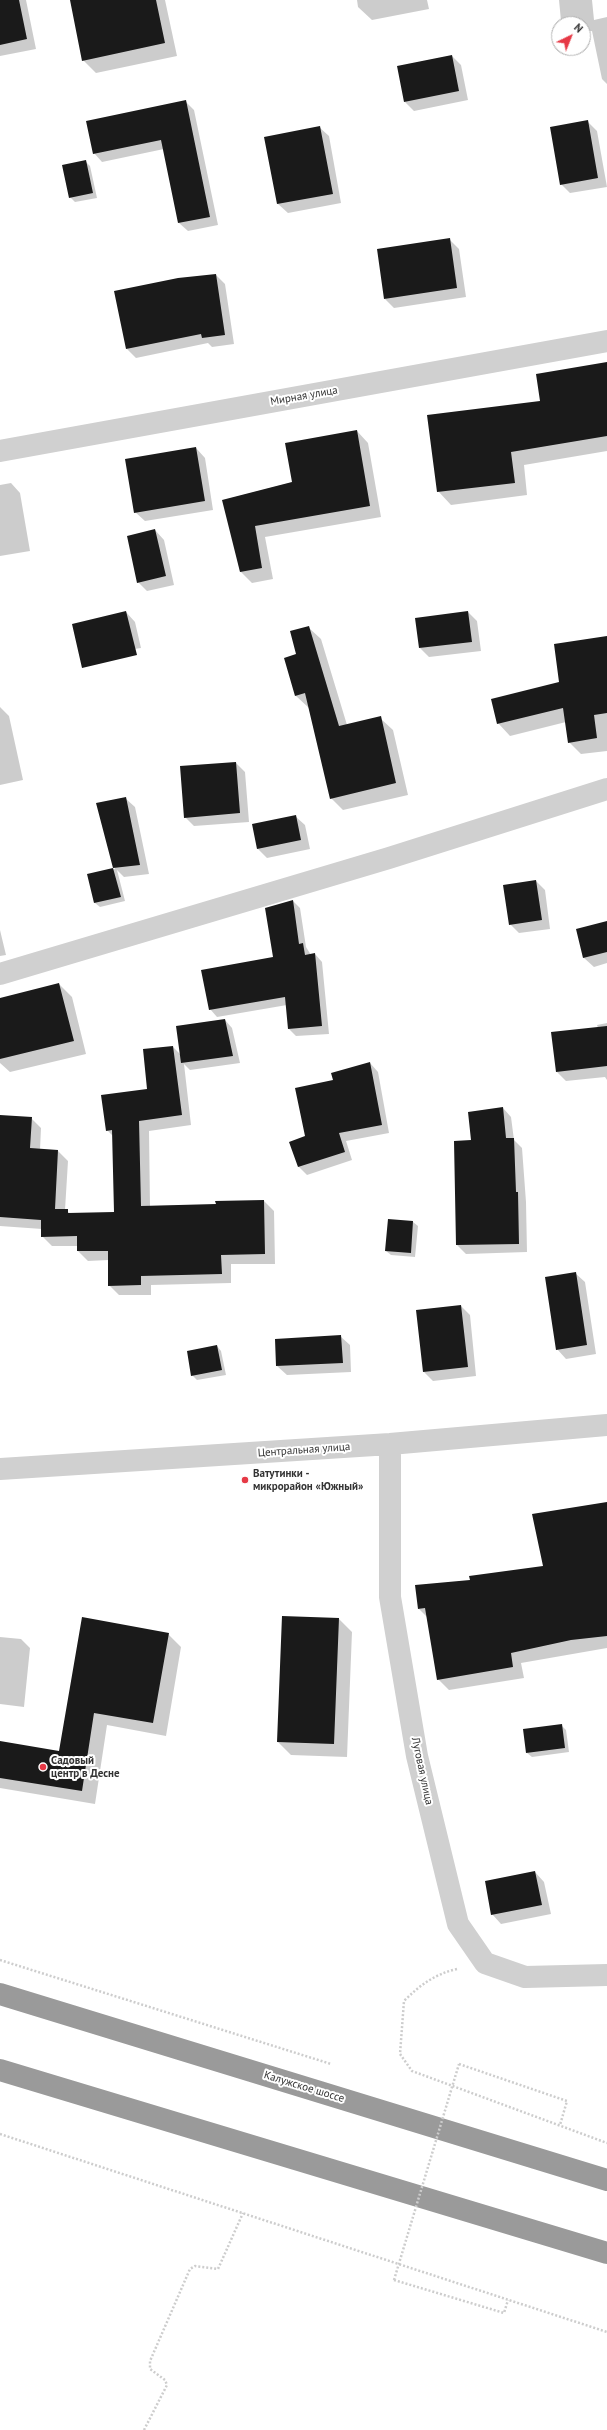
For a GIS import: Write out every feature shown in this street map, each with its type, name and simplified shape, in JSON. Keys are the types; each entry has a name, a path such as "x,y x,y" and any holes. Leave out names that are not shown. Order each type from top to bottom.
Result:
{"highway":[{"name":"Калужское шоссе","path":"0,1994 607,2180"},
{"path":"0,2070 607,2252"}],"street":[{"name":"Мирная улица","path":"0,451 607,341"},
{"path":"0,974 389,858 607,789"},
{"name":"Центральная улица","path":"0,1469 390,1444 607,1425"},
{"name":"Луговая улица","path":"390,1444 390,1597 417,1756 458,1924 485,1963"},
{"path":"485,1963 525,1977 607,1975"}],"path":[{"path":"0,1960 331,2064"},
{"path":"485,1963 446,1971 423,1983 404,2001 400,2054 412,2071 607,2142"},
{"path":"508,2300 504,2313 394,2280 459,2064 567,2101 560,2125"},
{"path":"0,2134 607,2332"},
{"path":"144,2430 167,2385 165,2380 150,2369 150,2361 190,2269 195,2266 218,2269 243,2213"}],"building":[{"path":"0,0 19,0 27,39 0,45"},
{"path":"70,0 156,0 165,43 82,61"},
{"path":"452,55 459,91 404,102 397,66"},
{"path":"186,100 210,217 178,223 161,140 93,154 86,121"},
{"path":"588,120 598,178 560,185 550,127"},
{"path":"320,126 333,194 277,204 264,137"},
{"path":"86,160 93,193 69,198 62,165"},
{"path":"450,238 457,288 384,299 377,249"},
{"path":"216,274 225,335 202,338 201,334 126,349 114,291 178,278"},
{"path":"607,362 607,436 511,452 515,483 437,492 427,415 540,401 536,374"},
{"path":"357,430 370,506 255,526 262,568 240,572 222,500 292,482 285,443"},
{"path":"196,447 205,501 134,513 125,459"},
{"path":"155,529 166,576 137,583 127,536"},
{"path":"126,611 137,655 82,668 72,624"},
{"path":"468,611 472,642 419,648 415,618"},
{"path":"309,626 339,726 381,716 396,783 330,799 305,693 295,696 284,658 296,654 290,631"},
{"path":"607,636 607,713 594,715 597,738 568,743 563,708 497,724 491,699 559,682 554,644"},
{"path":"236,762 240,813 184,818 180,766"},
{"path":"126,797 140,865 113,868 96,803"},
{"path":"296,815 301,840 257,849 252,824"},
{"path":"113,868 121,897 94,903 87,874"},
{"path":"536,880 542,920 509,925 503,885"},
{"path":"293,900 299,944 303,943 305,955 315,953 322,1026 288,1029 285,997 209,1010 201,970 273,957 265,908"},
{"path":"607,921 607,952 583,958 576,929"},
{"path":"59,983 74,1041 0,1059 0,998"},
{"path":"225,1019 233,1056 181,1063 176,1026"},
{"path":"607,1026 607,1066 556,1072 551,1032"},
{"path":"173,1046 182,1115 139,1121 141,1206 216,1204 215,1201 264,1200 265,1254 221,1255 222,1274 141,1276 141,1285 108,1286 108,1251 77,1251 77,1236 41,1237 41,1220 0,1217 0,1115 32,1117 30,1148 58,1150 55,1209 68,1209 68,1213 114,1212 112,1130 106,1131 101,1095 147,1089 143,1049"},
{"path":"370,1062 382,1125 339,1133 345,1152 298,1167 289,1142 305,1136 295,1088 333,1080 331,1073"},
{"path":"503,1107 506,1138 514,1138 516,1192 518,1192 519,1244 456,1245 454,1141 471,1140 468,1112"},
{"path":"388,1219 413,1221 411,1253 385,1251"},
{"path":"576,1272 587,1345 556,1350 545,1277"},
{"path":"461,1305 468,1367 423,1372 416,1310"},
{"path":"341,1335 343,1363 276,1366 275,1339"},
{"path":"217,1345 222,1370 191,1376 187,1351"},
{"path":"607,1502 607,1636 571,1640 511,1653 513,1667 437,1680 425,1608 418,1609 415,1585 470,1580 469,1576 543,1566 532,1514"},
{"path":"282,1616 339,1618 334,1744 277,1742"},
{"path":"82,1617 169,1633 153,1723 94,1713 82,1791 0,1778 0,1741 59,1751"},
{"path":"562,1724 565,1748 526,1753 523,1729"},
{"path":"535,1871 542,1905 491,1915 485,1881"}],"place":[{"name":"Ватутинки - микрорайон «Южный»","path":"245,1480"},
{"name":"Садовый центр в Десне","path":"43,1767"}]}
